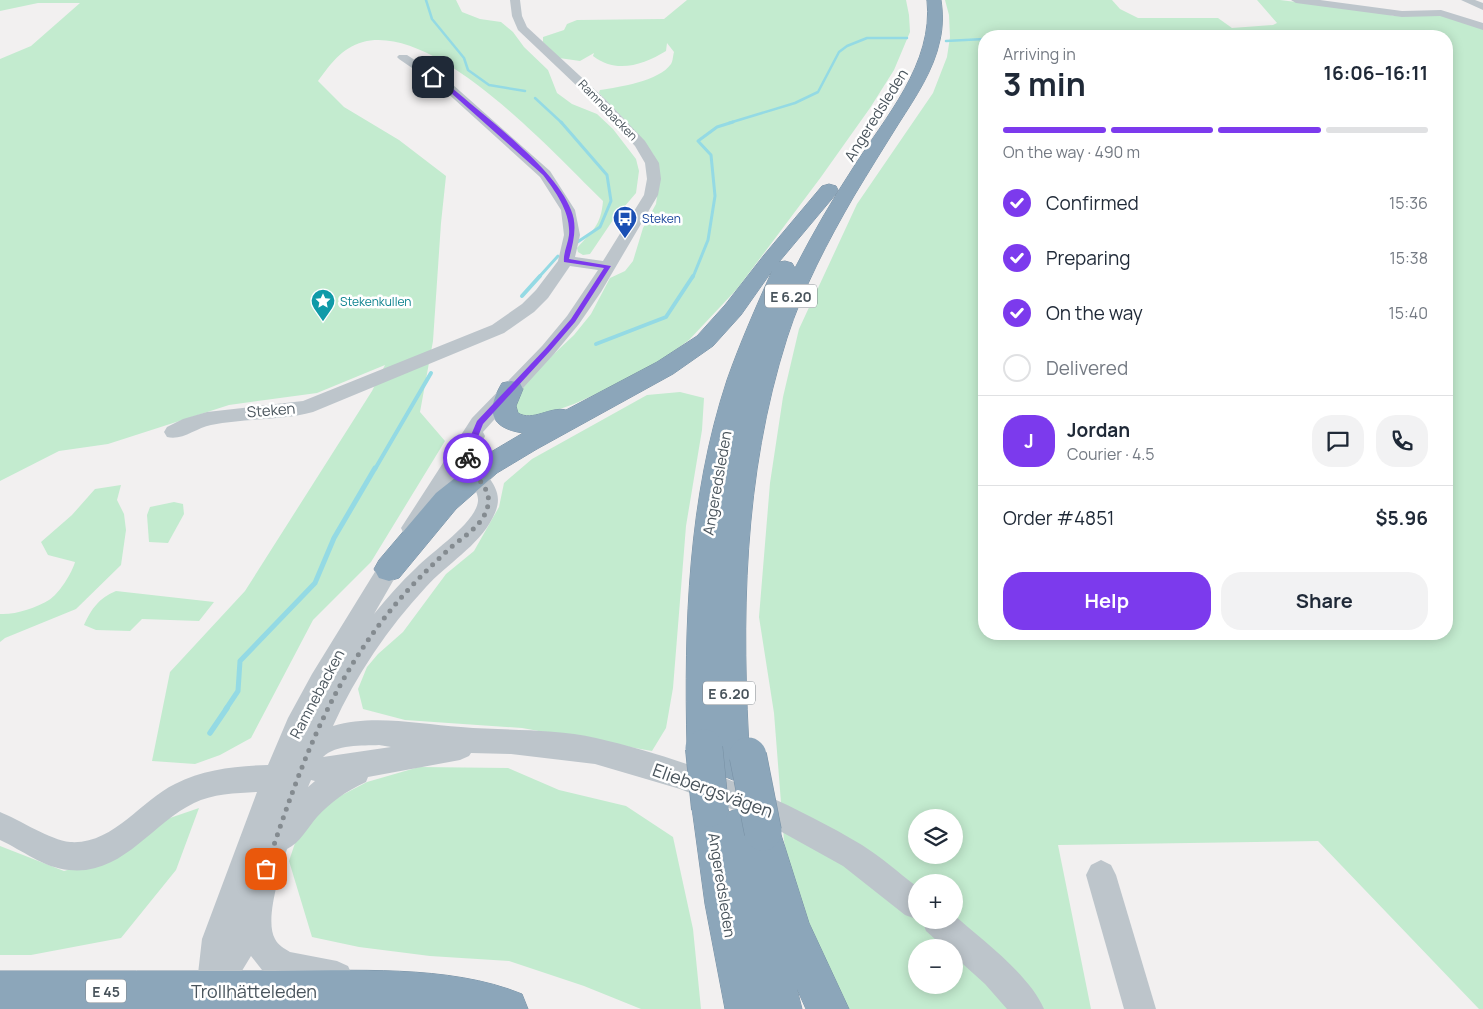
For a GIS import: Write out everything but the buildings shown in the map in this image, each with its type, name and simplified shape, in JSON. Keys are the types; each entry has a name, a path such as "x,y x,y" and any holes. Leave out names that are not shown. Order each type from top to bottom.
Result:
{"highway":[{"path":"919,0 920,18"},
{"name":"Angeredsleden","path":"781,1009 739,900 710,808 728,756 732,560 742,479 757,404 775,339 790,299 842,200 908,96 926,60 934,33 936,17 934,0"},
{"name":"Angeredsleden","path":"728,756 700,650 706,555 719,459 742,369 769,299 800,238 829,190 891,97 903,73"},
{"path":"389,569 435,514 476,475 528,442 665,368 705,340 733,310 771,259 829,190"},
{"path":"511,389 504,406 506,417 511,422 518,424 543,422 606,399"},
{"path":"728,756 752,828 775,884 793,936 810,976 828,1009"},
{"name":"Angeredsleden","path":"746,1009 739,900 752,828"},
{"name":"Trollhätteleden","path":"0,992 209,1000 395,991 477,1001 506,1009"}],"street":[{"name":"Ramnebacken","path":"209,1000 217,939 276,778 297,727 321,682 435,489 479,423 573,320 651,195 654,179 652,163 640,144 620,121 522,28 517,16 515,0"},
{"path":"1296,0 1402,14 1441,13 1483,27"},
{"path":"1466,0 1483,7"},
{"path":"403,57 448,87 545,174 568,210 572,235 566,261 608,266"},
{"name":"Steken","path":"174,432 186,425 224,414 279,412 306,407 481,337 510,322 528,308 542,294 566,261"},
{"name":"Ramnebacken","path":"209,1000 242,941 305,757 320,721 369,639 407,591 432,565 473,530 484,515 489,497 487,490 471,468 469,455 479,423"},
{"name":"Eliebergsvägen","path":"276,778 305,757 319,743 348,734 379,733 487,742 511,741 596,752 689,779 770,810 797,823 853,856 908,898"},
{"name":"Eliebergsvägen","path":"305,757 308,766 326,770 364,766 407,756 487,742"},
{"name":"Eliebergsvägen","path":"271,854 304,809 328,786 346,776 407,756"},
{"path":"0,826 56,853 86,856 102,852 166,804 185,793 205,785 230,780 276,778"},
{"path":"1101,875 1140,1009"},
{"name":"Ramnebacken","path":"258,892 260,941 267,954 273,959 280,964 395,991"},
{"path":"947,929 996,973 1028,1009"}],"green space":[{"path":"0,0 456,0 462,12 480,19 501,22 513,32 524,47 548,70 557,93 572,104 597,114 613,129 636,159 639,171 636,193 613,220 590,254 583,255 578,252 577,248 598,222 603,201 525,125 492,96 458,71 425,52 393,41 363,42 348,48 342,53 318,81 344,107 399,140 446,176 433,341 420,412 445,441 371,562 313,620 251,738 220,755 195,764 152,761 170,672 245,591 372,391 385,365 317,393 229,405 108,444 59,451 0,481 0,59 31,46 80,3 38,3 0,11"},
{"path":"687,0 906,0 910,32 894,70 870,108 821,177 737,289 689,340 647,371 574,404 540,416 519,415 512,407 519,387 574,335 591,314 610,278 625,271 633,261 643,228 656,204 660,174 653,154 628,123 599,93 600,90 639,82 658,75 671,64 674,52 667,43 666,51 648,60 630,66 611,65 593,56 594,53 580,61 559,58 543,42 543,37 564,30 567,24 577,20 664,19"},
{"path":"945,0 1112,0 1120,9 1138,18 1218,18 1232,28 1273,25 1277,23 1257,0 1280,0 1385,13 1393,16 1438,14 1483,29 1483,1009 1479,1009 1318,841 1058,845 1091,1009 813,1009 784,841 774,713 759,617 770,483 783,397 799,329 857,204 933,93 947,57 950,37 949,15"},
{"path":"680,392 704,398 702,430 686,526 673,688 666,728 652,751 522,728 405,720 363,709 358,689 367,667 378,654 403,632 446,574 474,551 499,507 504,483 532,459 647,395"},
{"path":"121,485 117,500 124,514 126,530 121,565 76,609 5,638 0,642 0,614 25,610 49,600 61,588 73,567 75,562 48,555 41,542 72,515 95,489"},
{"path":"174,502 183,504 184,514 168,543 149,542 147,515 150,507"},
{"path":"116,591 214,602 199,621 142,619 130,631 96,630 84,625 96,605"},
{"path":"419,767 508,768 559,790 626,806 673,837 693,929 701,1009 641,1009 584,986 509,961 430,956 359,947 312,937 289,861 299,831 323,805 367,782"},
{"path":"199,808 176,870 121,938 31,955 0,955 0,846 64,871 115,856 167,819"}],"waterway":[{"path":"426,0 432,19 464,58 468,70 489,85 525,91"},
{"path":"729,123 795,103 818,92 839,52 847,46 867,38 907,38"},
{"path":"946,41 978,39"},
{"path":"535,98 561,122"},
{"path":"561,122 607,175 611,201 600,227 576,243"},
{"path":"693,277 708,240 715,196 711,155 698,141 717,127 733,122"},
{"path":"539,277 558,256"},
{"path":"522,296 540,276"},
{"path":"596,344 666,317 693,276"},
{"path":"375,469 431,373"},
{"path":"226,709 238,691 240,661 315,583 334,538 375,468"},
{"path":"210,733 227,708"}],"way so far":[{"path":"266,869 305,757 320,721 353,663 386,616 407,591 432,565 473,530 484,515 489,497 487,490 471,468 468,458"}],"place":[{"name":"Steken","path":"625,239"},
{"name":"Stekenkullen","path":"323,322"}],"route":[{"path":"433,77 448,87 545,174 562,197 568,210 572,235 566,261 608,266 593,292 573,320 548,350 479,423 468,458"}]}
